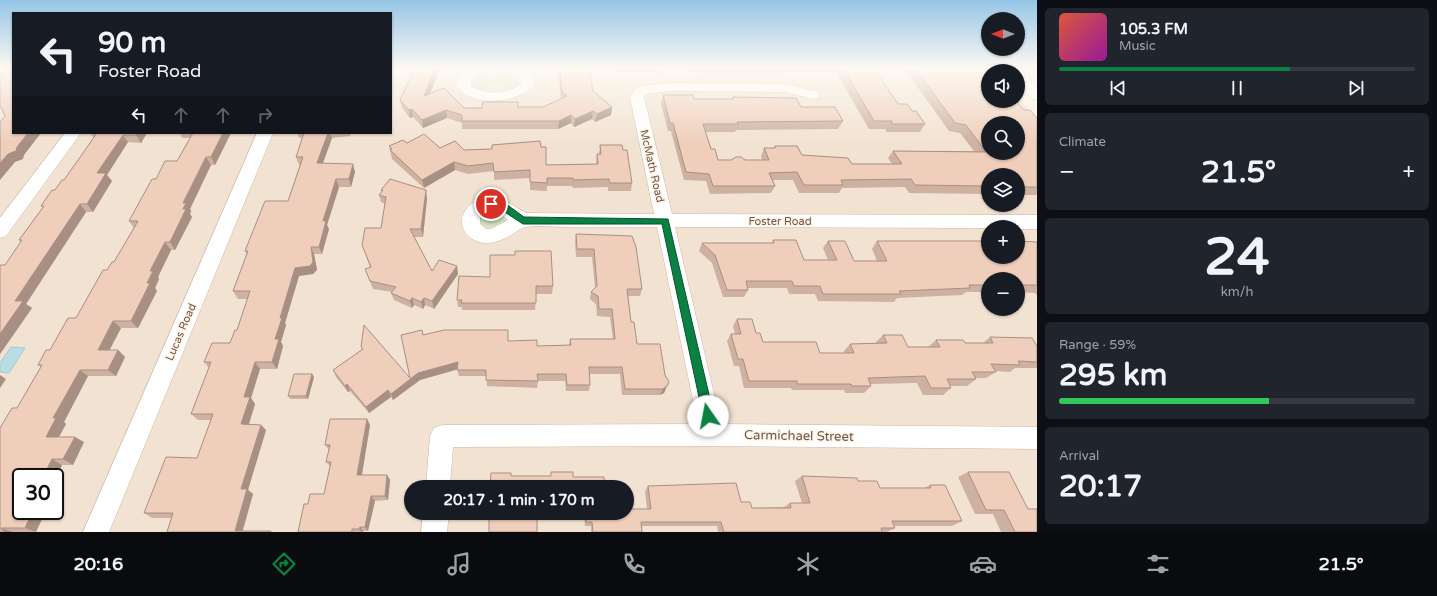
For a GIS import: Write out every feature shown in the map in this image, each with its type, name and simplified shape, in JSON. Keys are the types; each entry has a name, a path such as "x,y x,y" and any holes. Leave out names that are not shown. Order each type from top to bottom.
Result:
{"street":[{"name":"McMath Road","path":"640,93 637,97 638,104 712,435"},
{"name":"McMath Road","path":"804,93 813,95"},
{"path":"0,231 71,134"},
{"name":"Lucas Road","path":"96,532 266,134"},
{"name":"Foster Road","path":"523,220 1037,222"},
{"name":"Carmichael Street","path":"439,480 442,436 712,435 1037,438"},
{"path":"434,532 435,520"}],"shaded area":[{"path":"0,93 5,93 12,134 392,134 392,93 981,93 981,108 1025,108 1025,106 1037,119 1037,532 0,532"}],"green space":[{"path":"489,212 508,220 501,225 492,227 484,226 479,220 481,215"}],"water":[{"path":"11,347 25,348 9,373 0,372 0,363"}],"building":[{"path":"0,93 12,93 12,134 27,134 17,147 16,151 8,154 0,163 0,122 5,116 0,105"},
{"path":"403,93 425,93 424,96 432,93 449,93 464,108 482,108 483,102 518,102 518,107 543,107 567,96 563,93 595,93 612,107 597,114 593,111 575,119 571,115 559,121 462,121 462,115 446,110 422,120 412,109 409,110 400,100"},
{"path":"858,93 891,93 898,104 907,104 912,111 916,111 925,124 892,124 892,121 874,121"},
{"path":"933,93 981,93 981,108 1022,108 1024,110 1030,110 1037,118 1037,187 1025,187 1025,168 981,168 981,186 915,185 911,179 841,180 843,185 804,185 797,172 769,173 775,186 713,186 709,174 686,172 673,123 670,123 663,95 693,95 694,99 733,99 733,97 796,98 801,107 835,107 843,121 737,122 738,124 703,124 711,149 715,149 718,160 731,160 736,157 741,157 745,160 769,160 764,148 775,148 775,146 797,146 802,155 848,158 852,164 902,164 893,151 981,152 981,160 1025,160 1025,116 981,116 981,145 966,125 955,123"},
{"path":"96,134 136,134 123,135 97,173 106,173 87,204 80,204 15,301 23,301 0,334 0,265 5,265 22,240 19,240 44,206 41,206 52,190 55,190 62,180 64,180"},
{"path":"192,134 222,134 211,157 206,157 183,203 186,203 183,209 186,209 170,242 165,242 150,271 153,271 147,283 150,283 131,321 113,321 98,350 118,350 108,370 80,370 53,418 56,418 46,437 75,437 63,459 52,459 48,468 12,468 12,520 29,520 25,528 1,528 4,532 0,532 0,428 12,408 17,408 42,365 38,365 46,350 50,350 68,318 76,318 103,270 107,270 112,262 114,262 138,221 129,221 152,179 156,179 165,161 177,161"},
{"path":"304,134 328,134 317,163 353,164 349,179 336,179 323,221 326,221 319,247 311,247 313,262 310,266 295,268 280,318 282,318 275,339 279,339 272,362 255,362 244,397 250,397 241,424 261,425 241,489 247,489 235,531 271,532 167,532 173,513 144,513 166,457 197,458 213,414 191,414 211,362 204,362 212,343 230,343 235,330 237,330 250,291 233,291 248,251 245,251 265,201 288,201 303,157 296,157"},
{"path":"424,134 440,148 455,141 464,150 492,149 492,145 540,141 541,147 546,147 546,165 598,164 597,154 601,154 600,145 622,145 623,150 627,150 632,183 610,183 609,179 573,180 573,178 547,178 547,183 530,182 530,170 494,172 493,163 468,166 454,162 422,180 390,150 392,149 389,146 403,140 407,143"},
{"path":"390,179 426,190 421,229 410,229 432,271 439,260 457,266 432,301 424,298 421,302 412,298 410,301 391,293 396,287 370,281 365,269 371,267 362,245 365,228 381,228 386,197 379,195"},
{"path":"576,234 632,236 636,247 642,289 627,289 631,322 634,322 637,344 660,344 665,375 669,382 663,389 625,389 622,367 589,367 590,385 567,385 566,374 537,374 538,381 486,380 486,370 457,370 458,362 418,373 391,394 388,390 366,407 347,384 345,386 333,370 363,349 361,347 364,325 410,378 401,335 422,330 423,335 444,330 508,330 508,341 537,340 537,346 571,345 570,339 615,339 612,309 599,309 598,296 591,292 597,286 594,249 577,249"},
{"path":"773,240 796,240 804,260 837,260 828,241 845,241 854,261 887,261 877,241 981,241 981,264 1025,264 1025,241 1037,242 1037,285 1025,285 1025,272 981,272 981,285 969,285 970,288 899,291 901,294 823,294 820,286 794,286 792,281 746,281 748,290 727,290 715,255 702,243 774,243"},
{"path":"515,251 551,251 553,286 536,286 536,303 461,303 462,300 457,300 459,276 490,277 490,255 515,255"},
{"path":"737,319 752,319 756,333 760,333 763,342 816,342 820,353 854,353 850,344 887,343 883,335 902,335 908,347 940,347 936,340 963,340 965,343 993,343 990,337 1032,338 1037,346 1037,362 1018,361 1020,365 991,364 996,372 972,372 976,379 947,379 951,388 931,388 925,376 868,378 871,386 852,386 851,384 797,384 797,381 749,381 743,359 738,359 731,334 741,334"},
{"path":"294,374 312,374 306,396 288,396"},
{"path":"330,419 367,419 357,475 387,475 385,496 371,496 365,527 352,529 352,532 298,532 304,504 308,504 310,494 324,494 331,462 326,462 330,445 325,445"},
{"path":"551,472 573,472 573,477 604,477 604,480 490,480 491,473 511,473 511,476 551,476"},
{"path":"968,472 1009,472 1028,509 1037,509 1037,532 1015,532 1004,510 986,510"},
{"path":"802,476 857,478 858,481 877,481 880,488 931,488 930,485 945,485 962,521 892,521 895,528 881,528 882,532 724,532 721,522 641,522 642,532 593,532 592,522 586,522 586,520 634,520 634,509 651,509 648,486 736,483 741,502 750,502 752,508 791,508 790,503 810,503"},
{"path":"489,520 537,520 537,532 489,532"}],"route":[{"path":"491,204 497,204 503,207 518,218 533,221 665,221 708,416"}]}
